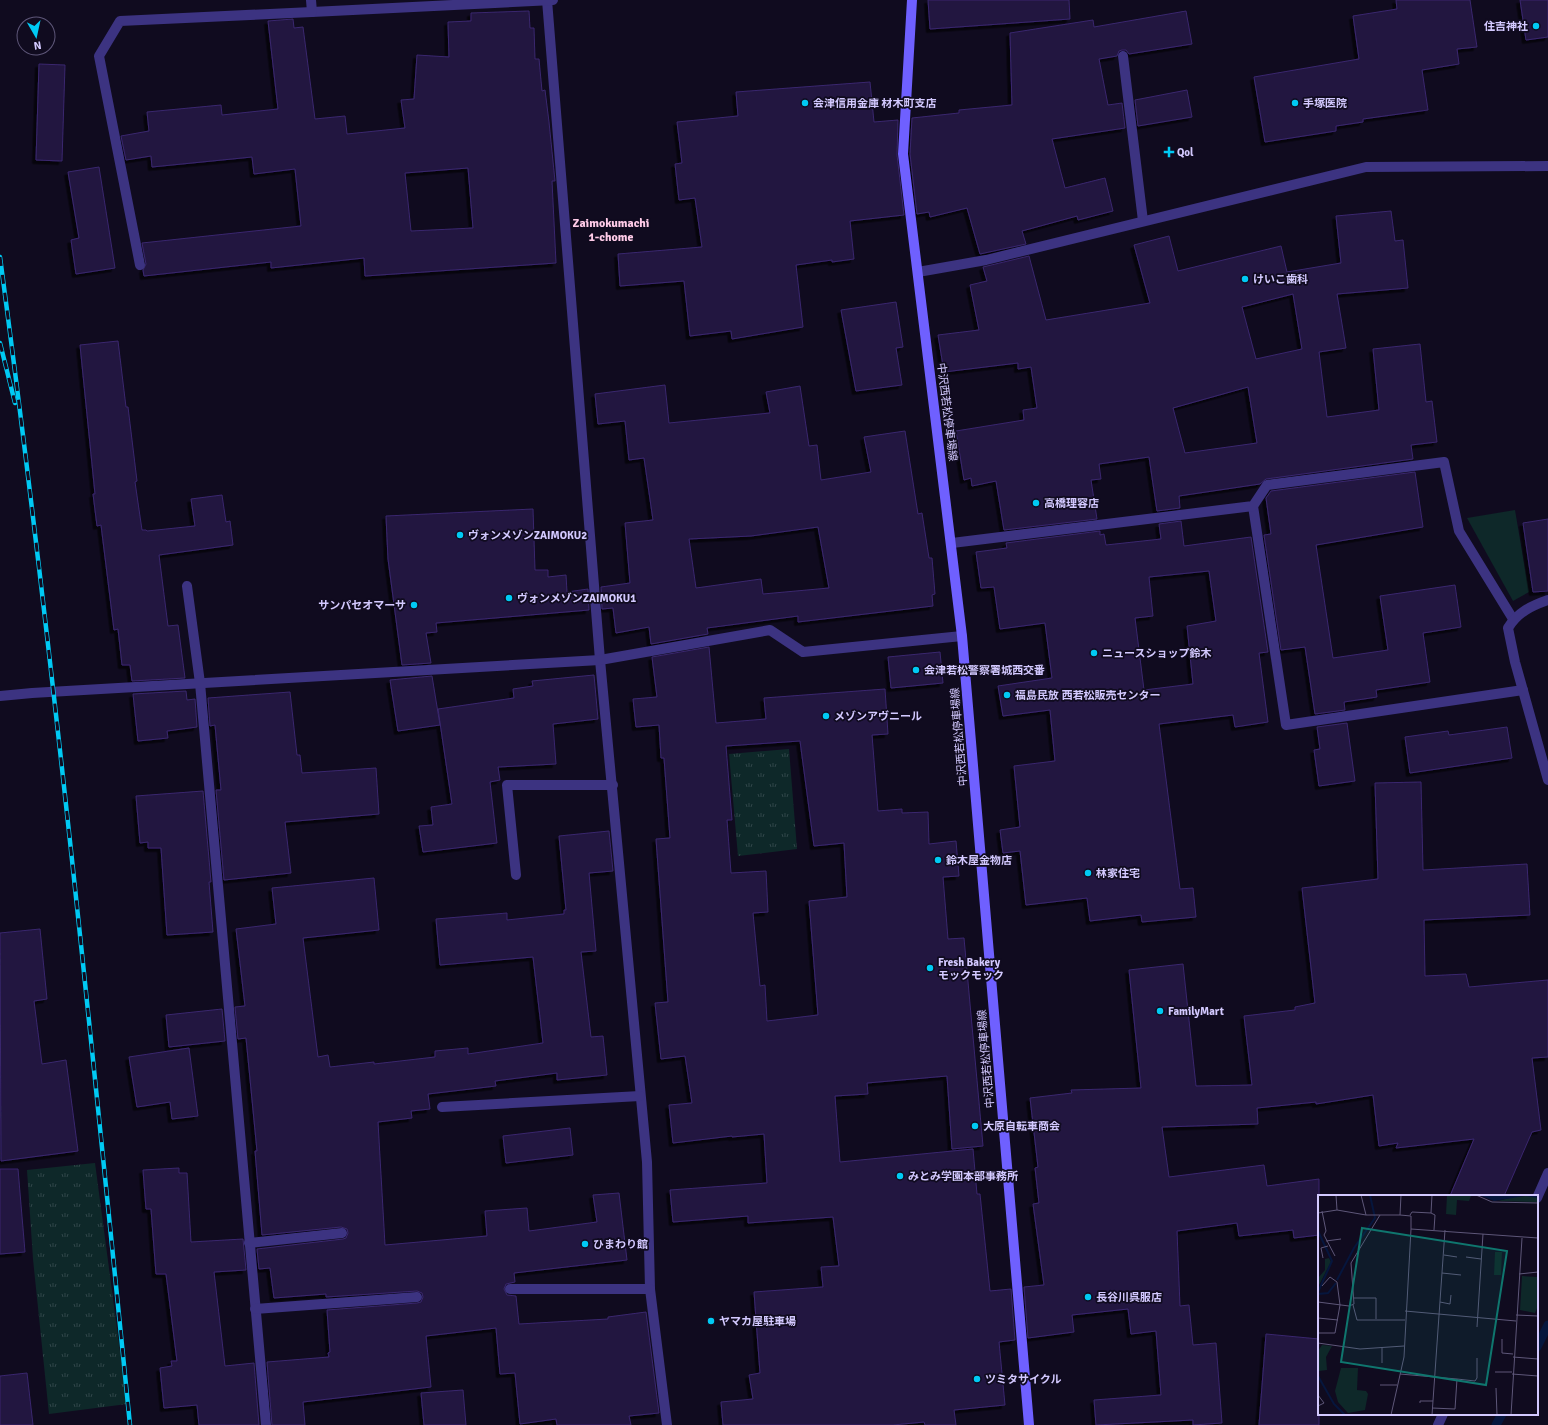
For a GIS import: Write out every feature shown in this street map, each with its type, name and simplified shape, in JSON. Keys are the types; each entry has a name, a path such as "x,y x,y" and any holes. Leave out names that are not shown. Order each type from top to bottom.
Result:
{"main road":[{"name":"中沢西若松停車場線","path":"912,0 903,154 952,543 962,636 1029,1425"}],"street":[{"path":"311,0 312,12"},
{"path":"547,0 600,660 613,785 647,1162 650,1289 667,1425"},
{"path":"140,265 99,56 120,21 553,0"},
{"path":"1123,56 1143,221"},
{"path":"918,272 986,260 1366,167 1548,166"},
{"path":"1514,619 1459,531 1444,462 1267,485 1253,506 1286,724 1523,690"},
{"path":"952,543 1253,506"},
{"path":"187,586 200,683 266,1425"},
{"path":"1548,600 1529,607 1514,619 1508,628 1523,690 1548,780"},
{"path":"0,696 600,660 770,630 803,652 962,636"},
{"path":"516,875 507,785 613,785"},
{"path":"442,1107 640,1096"},
{"path":"1538,1196 1548,1173"},
{"path":"249,1243 342,1232"},
{"path":"510,1289 650,1289"},
{"path":"255,1309 416,1297"},
{"path":"1438,1425 1443,1415"}],"green space":[{"path":"1515,510 1529,592 1513,601 1467,518"},
{"path":"789,749 797,849 738,856 729,754"},
{"path":"95,1163 127,1404 49,1414 33,1259 27,1170"}],"building":[{"path":"928,0 1069,0 1070,19 930,29"},
{"path":"1396,0 1470,0 1477,47 1457,49 1459,64 1422,70 1428,110 1363,119 1363,122 1336,126 1336,131 1265,142 1254,77 1359,59 1353,16 1397,9"},
{"name":"住吉神社","path":"1520,0 1548,0 1548,37 1526,40"},
{"path":"529,11 530,28 534,28 535,59 539,59 542,91 545,90 549,122 555,181 552,181 556,263 365,276 364,258 271,268 271,262 144,276 143,270 146,264 142,243 301,226 295,169 254,174 252,157 152,167 151,156 126,160 121,136 149,131 147,112 221,105 222,115 278,109 268,21 293,19 294,28 303,27 315,119 345,116 347,134 405,128 401,100 414,99 417,55 449,57 448,22 471,21 471,13","holes":["468,168 473,228 411,231 405,173"]},
{"path":"1186,11 1192,44 1129,54 1126,50 1122,50 1119,51 1117,56 1099,59 1108,105 1122,103 1125,128 1052,139 1065,188 1105,178 1113,211 1078,220 1077,216 1022,231 1026,244 980,254 967,208 930,217 929,212 917,214 910,154 912,118 959,113 959,110 1012,105 1010,33 1093,20 1094,27"},
{"path":"39,64 65,65 62,161 36,160"},
{"path":"870,82 874,122 898,120 897,155 904,215 850,221 854,259 832,262 832,260 796,265 803,327 732,339 731,331 690,336 684,281 620,286 618,254 702,247 695,198 679,200 675,164 682,163 677,122 738,116 736,92"},
{"path":"1187,90 1192,117 1138,126 1135,100"},
{"path":"99,167 115,268 76,274 71,240 79,238 68,172"},
{"path":"1391,211 1395,241 1403,240 1408,288 1337,294 1346,348 1319,352 1327,417 1379,410 1373,349 1420,344 1426,402 1432,401 1437,442 1411,445 1413,459 1266,479 1260,484 1179,496 1180,508 1157,511 1149,457 1099,464 1101,479 1091,480 1097,519 1004,530 996,481 972,486 971,478 964,480 956,431 1024,420 1023,410 1037,408 1031,367 1018,369 1018,363 944,372 938,335 979,330 970,285 987,281 983,267 1029,256 1046,320 1150,303 1134,245 1169,236 1178,271 1281,246 1287,272 1341,263 1336,216","holes":["1293,294 1302,349 1256,359 1242,307","1248,387 1257,443 1185,453 1173,408"]},
{"path":"896,302 903,347 896,348 902,385 856,391 841,310"},
{"path":"118,341 126,407 128,407 137,481 135,482 142,530 147,531 195,526 191,499 222,495 226,522 230,521 233,545 159,555 168,626 178,625 185,678 132,681 130,665 122,665 118,629 114,630 101,525 97,526 93,494 95,494 80,345"},
{"path":"665,385 669,423 770,413 766,392 800,386 809,446 817,445 821,480 871,472 864,437 905,431 918,514 922,513 929,558 932,558 935,594 932,595 933,606 798,622 798,616 707,628 708,634 651,644 649,627 616,633 613,608 602,609 601,587 630,583 625,523 653,520 644,458 629,460 625,421 598,424 595,394","holes":["818,527 829,588 763,594 761,579 696,588 689,539 751,536"]},
{"path":"1415,472 1423,527 1316,545 1333,658 1388,650 1380,596 1455,585 1461,627 1423,633 1430,682 1376,690 1377,697 1344,702 1345,710 1315,714 1305,647 1281,650 1264,535 1271,534 1266,498 1271,491"},
{"path":"533,509 535,570 548,570 548,577 566,575 567,592 588,589 589,610 436,623 437,632 426,633 431,663 402,665 388,559 386,516"},
{"path":"1548,519 1548,591 1533,592 1523,523"},
{"path":"1181,521 1184,546 1251,537 1268,652 1259,653 1268,722 1235,727 1233,715 1159,724 1180,889 1193,888 1196,917 1142,922 1141,915 1090,921 1087,898 1026,905 1020,851 1003,853 1000,830 1020,827 1014,766 1055,761 1050,710 1003,716 998,686 1052,678 1045,623 1000,629 994,587 981,588 976,552 1007,548 1006,543 1100,531 1100,535 1104,534 1106,545 1161,539 1159,524","holes":["1209,571 1216,621 1187,626 1193,684 1144,690 1135,618 1153,616 1149,577"]},
{"path":"709,647 716,723 766,719 764,698 885,689 888,734 872,735 878,811 902,809 902,813 928,812 929,844 956,841 959,876 943,877 948,939 964,938 983,1146 952,1149 947,1076 867,1083 868,1094 835,1096 840,1162 973,1149 977,1194 980,1194 990,1291 1011,1289 1015,1340 999,1342 1005,1405 954,1410 956,1425 925,1425 924,1422 893,1425 723,1425 721,1402 753,1399 749,1375 760,1373 754,1292 823,1287 821,1267 839,1266 833,1217 748,1223 748,1216 673,1222 670,1190 767,1183 764,1134 673,1143 669,1105 692,1103 685,1056 661,1059 655,1003 668,1002 656,839 670,838 664,758 661,758 659,725 636,727 633,699 657,697 652,657","holes":["800,741 814,846 844,843 847,897 809,901 818,1015 767,1021 765,985 760,986 753,913 768,912 766,871 731,873 727,820 732,820 726,746"]},
{"name":"会津若松警察署城西交番","path":"940,652 943,683 891,688 888,657"},
{"path":"594,675 598,719 553,724 556,764 498,767 500,780 490,782 497,843 423,852 419,826 433,825 431,807 452,804 438,709 514,698 513,689 533,686 532,681"},
{"path":"432,676 440,725 398,731 390,680"},
{"path":"186,691 187,700 195,699 197,727 167,731 168,738 138,741 133,694"},
{"path":"290,692 297,755 300,755 302,773 376,768 379,814 285,822 291,873 224,880 216,790 221,790 215,725 210,726 208,698"},
{"path":"1347,723 1355,781 1319,786 1314,750 1320,749 1317,727"},
{"path":"1507,727 1512,758 1410,773 1405,737 1448,731 1449,735"},
{"path":"1421,782 1423,870 1527,864 1530,915 1424,920 1425,976 1466,974 1469,987 1548,980 1548,1057 1532,1058 1541,1130 1532,1132 1504,1195 1450,1195 1474,1139 1396,1148 1398,1143 1379,1146 1373,1095 1316,1104 1316,1102 1257,1108 1258,1124 1162,1127 1169,1177 1264,1165 1267,1186 1319,1179 1318,1235 1294,1238 1293,1230 1239,1236 1237,1223 1177,1231 1180,1306 1189,1305 1193,1345 1216,1343 1222,1423 1193,1425 1193,1420 1096,1425 1094,1400 1161,1395 1156,1331 1131,1334 1128,1309 1072,1315 1074,1332 1028,1338 1024,1287 1044,1285 1033,1204 1039,1203 1035,1168 1038,1167 1030,1098 1072,1093 1071,1090 1141,1088 1129,970 1183,964 1196,1086 1252,1085 1244,1016 1295,1010 1295,1007 1315,1003 1302,888 1378,879 1375,783"},
{"path":"203,791 211,882 209,882 213,932 167,935 161,848 148,848 148,842 140,843 136,796"},
{"path":"609,831 613,871 589,873 596,951 581,952 591,1037 603,1036 607,1075 557,1080 557,1073 495,1081 496,1086 428,1094 430,1109 411,1111 412,1118 378,1122 385,1245 487,1236 485,1211 527,1208 529,1231 597,1222 593,1195 619,1193 627,1260 514,1273 515,1282 506,1284 504,1289 507,1295 516,1296 519,1324 608,1319 608,1317 646,1312 659,1413 629,1416 631,1425 557,1425 556,1419 520,1424 515,1373 500,1374 496,1328 426,1336 431,1387 303,1402 305,1425 272,1425 267,1362 329,1357 328,1353 330,1352 327,1310 417,1303 421,1302 423,1297 422,1293 417,1291 326,1297 326,1294 274,1298 270,1268 259,1269 257,1249 343,1239 346,1238 348,1233 347,1229 341,1227 262,1235 255,1151 257,1151 246,1038 238,1039 235,1007 245,1006 236,929 276,924 272,888 374,878 379,930 303,938 318,1057 328,1055 330,1067 435,1057 435,1051 468,1048 468,1054 543,1043 533,957 440,965 436,919 507,913 507,920 564,914 564,910 566,910 559,836"},
{"path":"40,929 47,999 34,1001 42,1064 66,1060 78,1151 1,1161 0,933"},
{"path":"222,1009 225,1041 169,1047 166,1015"},
{"path":"189,1048 198,1116 172,1119 170,1102 137,1107 129,1057"},
{"path":"570,1128 573,1155 506,1163 503,1136"},
{"path":"179,1168 179,1173 187,1173 191,1242 243,1239 246,1270 214,1272 225,1366 254,1363 259,1425 199,1425 197,1405 164,1408 160,1368 172,1366 171,1361 177,1361 166,1274 156,1274 151,1209 146,1209 143,1170"},
{"path":"0,1169 18,1169 25,1252 0,1254"},
{"path":"1266,1334 1318,1339 1319,1425 1259,1425"},
{"path":"27,1373 33,1425 0,1425 0,1376"},
{"path":"463,1390 466,1425 424,1425 421,1393"}],"waterway":[{"path":"1538,1345 1548,1325"},
{"path":"1496,1425 1501,1415"}],"railway":[{"path":"0,257 54,694 130,1425"},
{"path":"0,343 15,403"}],"place":[{"name":"住吉神社","path":"1536,26"},
{"name":"会津信用金庫 材木町支店","path":"805,103"},
{"name":"手塚医院","path":"1295,103"},
{"name":"Qol","path":"1169,152"},
{"name":"けいこ歯科","path":"1245,279"},
{"name":"高橋理容店","path":"1036,503"},
{"name":"ヴォンメゾンZAIMOKU2","path":"460,535"},
{"name":"ヴォンメゾンZAIMOKU1","path":"509,598"},
{"name":"サンパセオマーサ","path":"414,605"},
{"name":"ニュースショップ鈴木","path":"1094,653"},
{"name":"会津若松警察署城西交番","path":"916,670"},
{"name":"福島民放 西若松販売センター","path":"1007,695"},
{"name":"メゾンアヴニール","path":"826,716"},
{"name":"鈴木屋金物店","path":"938,860"},
{"name":"林家住宅","path":"1088,873"},
{"name":"Fresh Bakery モックモック","path":"930,968"},
{"name":"FamilyMart","path":"1160,1011"},
{"name":"大原自転車商会","path":"975,1126"},
{"name":"みとみ学園本部事務所","path":"900,1176"},
{"name":"ひまわり館","path":"585,1244"},
{"name":"長谷川呉服店","path":"1088,1297"},
{"name":"ヤマカ屋駐車場","path":"711,1321"},
{"name":"ツミタサイクル","path":"977,1379"}],"district":[{"name":"Zaimokumachi 1-chome","path":"611,230"}]}
